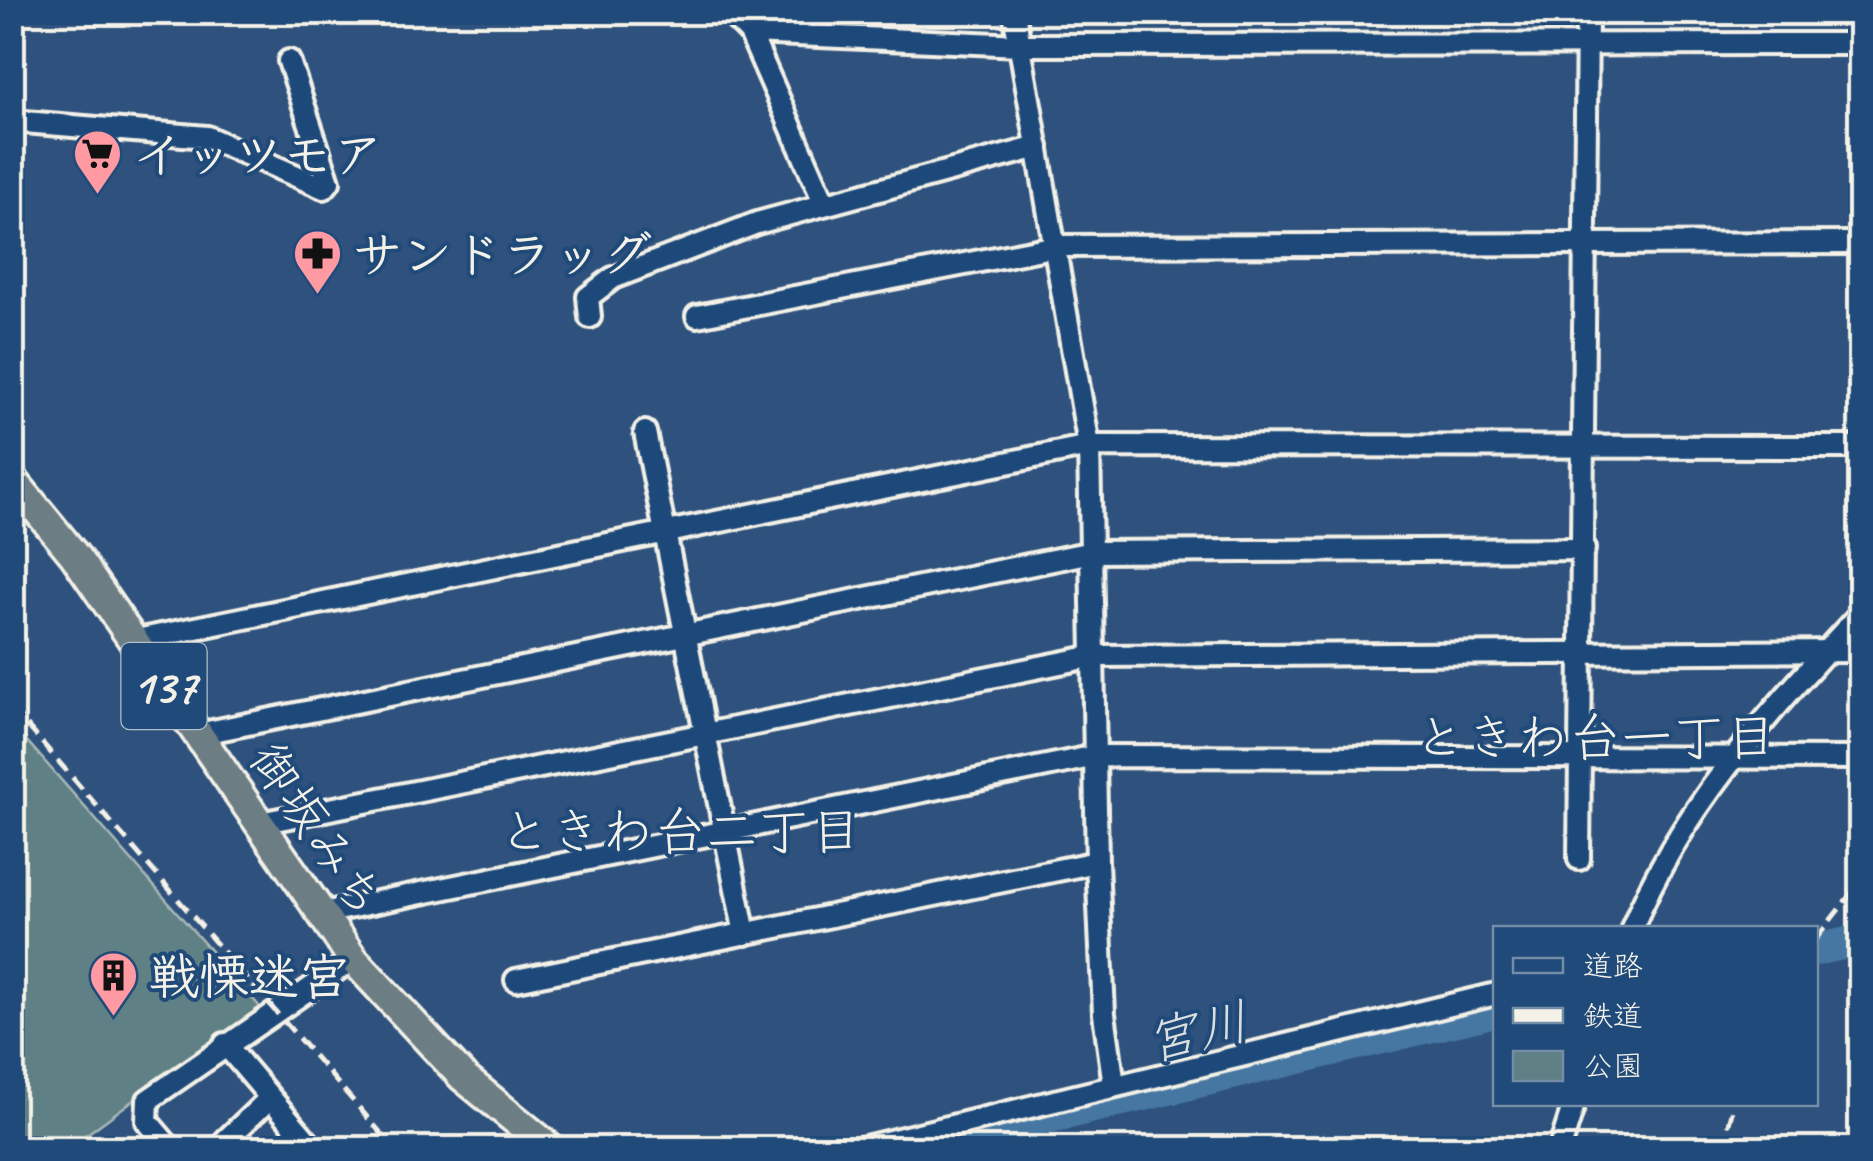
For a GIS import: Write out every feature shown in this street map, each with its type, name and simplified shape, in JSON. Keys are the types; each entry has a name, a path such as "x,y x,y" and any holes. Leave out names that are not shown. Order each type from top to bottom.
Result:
{"highway":[{"name":"御坂みち","path":"12,479 75,556 353,960 442,1057 550,1148"}],"street":[{"path":"740,12 737,20 750,32 824,202"},
{"path":"1014,12 1090,446 1096,862 1104,1014 1114,1085"},
{"path":"1579,859 1587,12"},
{"path":"750,32 1021,45 1860,44"},
{"path":"12,121 207,137 324,188 329,182 289,61"},
{"path":"590,317 588,298 614,278 824,202 1038,148"},
{"path":"697,316 1057,246 1860,244"},
{"path":"645,432 745,934"},
{"path":"132,641 1090,446 1860,447"},
{"path":"198,734 1092,552 1584,549"},
{"path":"1633,926 1664,859 1732,757 1860,614"},
{"path":"260,823 1095,656 1860,651"},
{"path":"322,914 1096,756 1860,758"},
{"path":"516,980 1096,862"},
{"path":"170,1148 147,1121 148,1100 224,1044 353,960"},
{"path":"861,1148 1493,995"},
{"path":"224,1044 313,1148"},
{"path":"234,1148 226,1140 269,1099"},
{"path":"1560,1148 1573,1106"}],"green space":[{"path":"12,724 260,1007 68,1148 13,1148"}],"waterway":[{"name":"宮川","path":"1818,950 1860,940"},
{"name":"宮川","path":"921,1148 1493,1012"}],"railway":[{"path":"12,708 394,1148"},
{"path":"1818,936 1860,882"},
{"path":"1723,1148 1734,1106"}],"place":[{"name":"イッツモア","path":"98,196"},
{"name":"サンドラッグ","path":"317,296"},
{"name":"戦慄迷宮","path":"114,1018"}],"district":[{"name":"ときわ台一丁目","path":"1595,737"},
{"name":"ときわ台二丁目","path":"680,831"}]}
